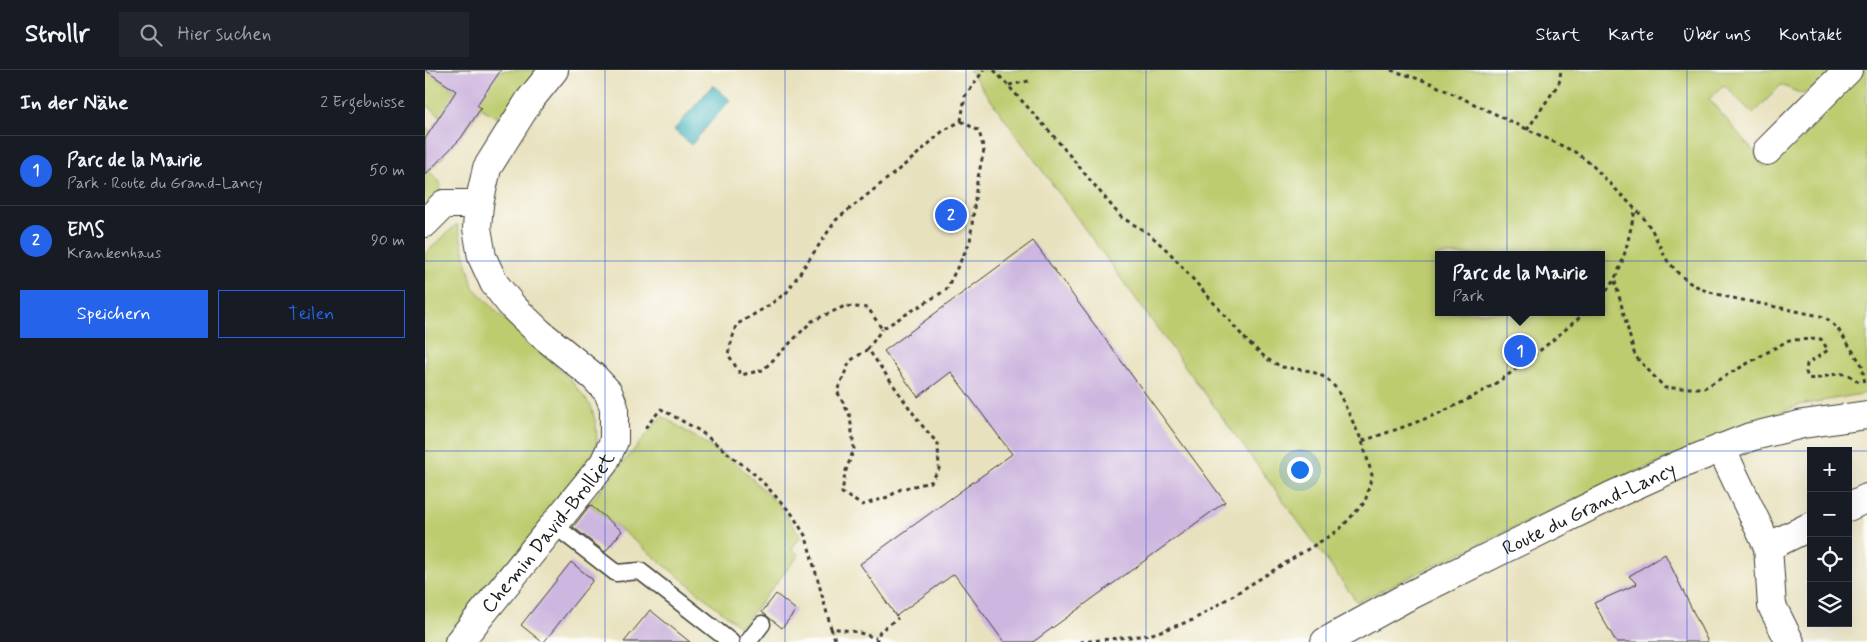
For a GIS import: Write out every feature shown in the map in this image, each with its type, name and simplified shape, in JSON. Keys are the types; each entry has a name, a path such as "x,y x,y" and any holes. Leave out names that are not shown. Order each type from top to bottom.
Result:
{"street":[{"name":"Chemin David-Brolliet","path":"459,642 605,464 614,442 614,407 608,392 594,377 540,333 513,307 493,283 482,257 477,228 479,204 487,168 529,101 554,70"},
{"path":"1767,151 1848,70"},
{"path":"425,223 444,204 479,204"},
{"name":"Route du Grand-Lancy","path":"1325,642 1403,599 1603,500 1679,465 1750,437 1803,424 1867,415"},
{"path":"1721,448 1768,547 1772,606 1790,642"},
{"path":"1852,505 1867,498"},
{"path":"1768,547 1807,528"}],"lane":[{"path":"554,525 616,573 640,571 731,642"},
{"path":"748,642 762,624"}],"path":[{"path":"961,121 965,96 985,70"},
{"path":"994,70 1009,85 1121,217 1148,233 1170,253 1248,342 1267,359 1282,367 1311,371 1326,378 1337,390 1362,441 1372,475 1365,502 1339,530 1193,620 1149,635 1079,642"},
{"path":"1391,70 1428,82 1575,152 1591,164 1643,218 1652,230 1666,259 1690,283 1705,291 1728,297 1825,317 1838,328 1862,365 1866,384 1861,384 1853,377 1845,374 1835,374 1814,379 1808,378 1806,372 1807,364 1827,350 1821,339 1789,340 1704,388 1665,388 1635,356 1615,281"},
{"path":"1527,130 1559,83 1561,70"},
{"path":"1009,85 1029,81"},
{"path":"882,330 868,308 845,306 812,321 763,370 741,375 728,354 736,325 787,292 836,220 913,158 943,131 961,121"},
{"path":"868,349 920,423 938,444 939,469 931,482 901,489 888,497 862,505 842,493 845,473 854,449 851,416 837,391 850,360 868,349 882,330 946,290 970,242 977,182 984,150 979,131 961,121"},
{"path":"1605,293 1620,271 1635,211"},
{"path":"1362,441 1434,416 1501,380 1581,316"},
{"path":"614,442 626,450 661,409 700,431 758,477 792,514 806,537 836,642"},
{"path":"831,628 857,632 876,640 880,631 898,618"}],"green space":[{"path":"425,70 474,103 501,70 536,70 505,115 496,117 481,108 465,132 459,133 425,103"},
{"path":"969,70 1835,70 1824,87 1802,94 1781,85 1753,114 1724,85 1709,99 1755,153 1764,167 1863,70 1867,70 1867,393 1799,405 1607,484 1357,602"},
{"path":"425,127 446,145 444,156 429,171 440,182 441,191 425,207"},
{"path":"457,224 473,287 498,313 570,379 591,406 596,424 597,447 566,499 449,642 425,642 425,252"},
{"path":"662,416 736,463 779,505 801,537 791,549 799,555 741,627 589,504"}],"water":[{"path":"713,85 730,100 691,145 674,130"}],"building":[{"path":"425,70 501,70 477,105 481,108 461,138 425,175 425,139 456,91"},
{"path":"1033,241 1225,502 1033,642 1004,642 954,574 896,616 860,564 1012,454 951,372 918,397 884,351"},
{"path":"590,505 622,531 605,552 573,527"},
{"path":"1665,554 1708,642 1616,642 1594,603 1637,584 1629,576"},
{"path":"571,562 593,580 544,642 542,642 521,625"},
{"path":"776,594 796,610 782,628 762,612"},
{"path":"650,610 690,642 624,642"}],"place":[{"name":"EMS","path":"951,215"},
{"name":"Parc de la Mairie","path":"1520,351"}]}
